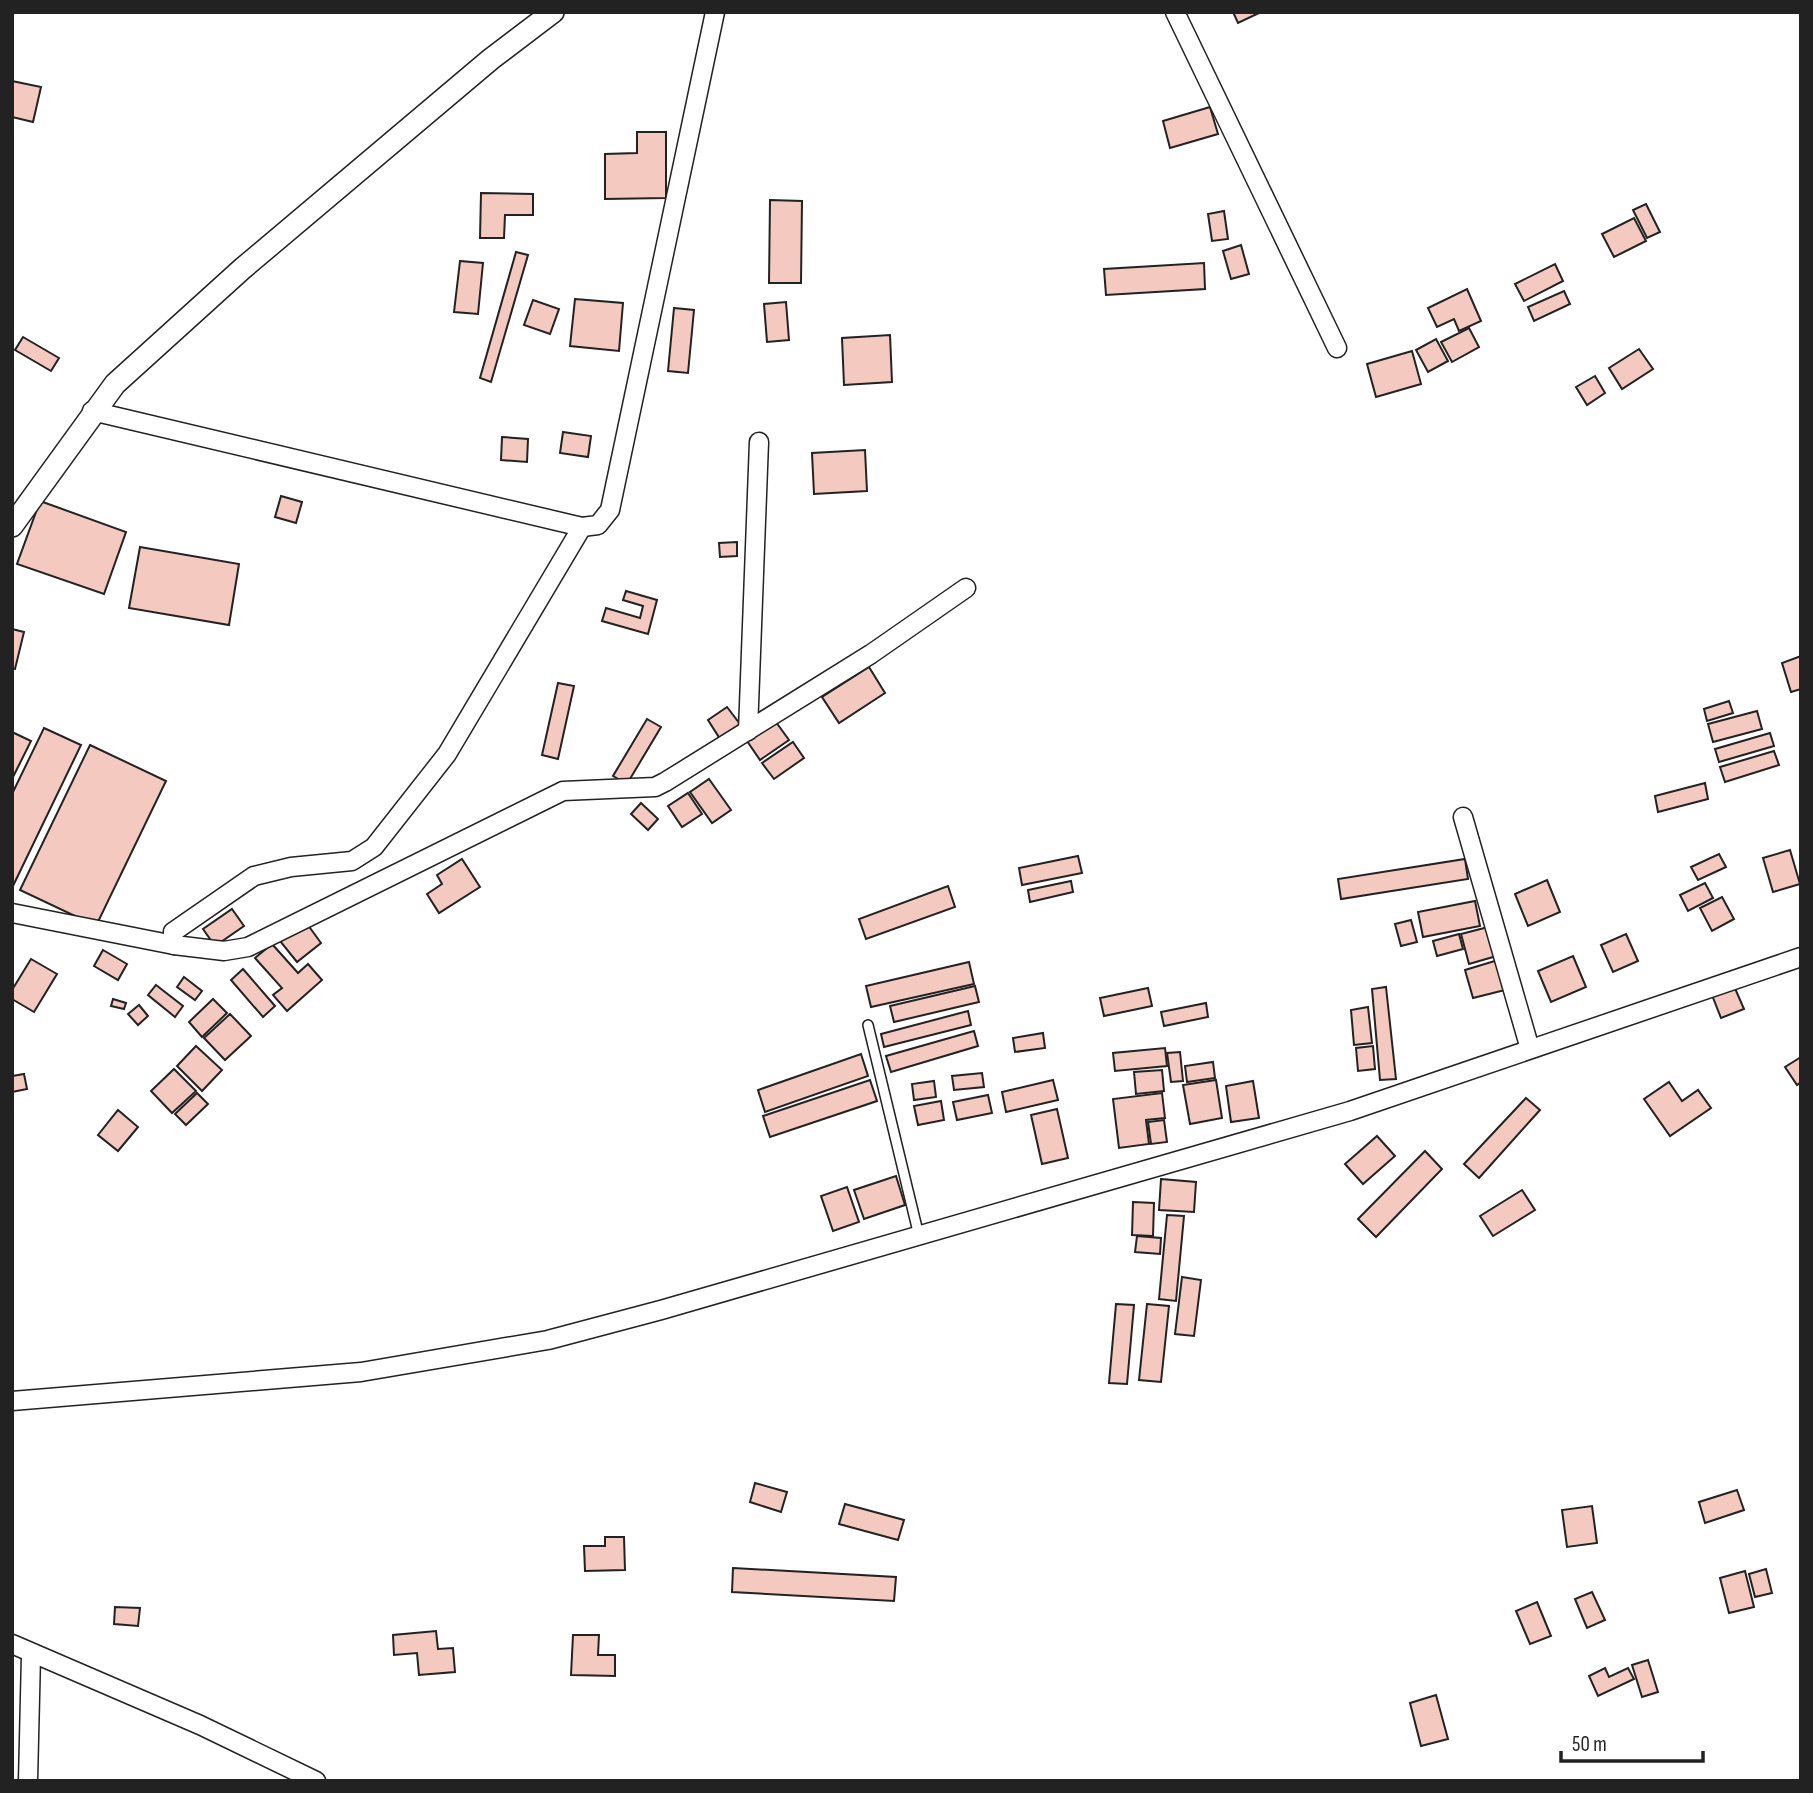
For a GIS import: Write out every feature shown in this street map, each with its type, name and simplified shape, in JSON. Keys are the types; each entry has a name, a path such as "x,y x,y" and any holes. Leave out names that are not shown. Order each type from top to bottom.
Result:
{"street":[{"path":"12,526 19,504 114,384 242,270 491,59 553,12"},
{"path":"92,411 582,527 598,525 610,510 715,12"},
{"path":"1175,12 1337,348"},
{"path":"748,731 759,442"},
{"path":"174,945 173,932 254,876 291,867 352,861 374,847 447,754 582,527"},
{"path":"12,914 174,945 223,951 248,947 563,791 655,787 871,654 966,588"},
{"path":"1463,817 1530,1049"},
{"path":"12,1401 361,1372 548,1339 919,1236 1350,1111 1801,957"},
{"path":"12,1644 31,1655 200,1725 316,1781"},
{"path":"28,1781 31,1655"}],"lane":[{"path":"868,1025 919,1236"}],"building":[{"path":"1233,12 1261,12 1238,23"},
{"path":"12,81 41,87 33,122 12,117"},
{"path":"1210,107 1218,134 1170,148 1163,121"},
{"path":"637,132 666,132 666,198 605,199 605,154 637,153"},
{"path":"481,193 533,194 533,215 505,215 504,238 480,238"},
{"path":"770,200 802,201 801,283 769,283"},
{"path":"1646,204 1660,232 1647,238 1633,210"},
{"path":"1224,211 1228,239 1212,241 1208,214"},
{"path":"1634,218 1646,241 1614,257 1602,234"},
{"path":"1241,245 1249,274 1231,279 1223,251"},
{"path":"516,252 528,255 491,382 480,378"},
{"path":"460,261 483,263 478,314 454,312"},
{"path":"1204,263 1205,289 1106,295 1104,269"},
{"path":"1555,264 1563,281 1524,301 1515,284"},
{"path":"1467,289 1481,321 1459,331 1454,319 1437,327 1428,308"},
{"path":"1564,291 1570,304 1534,321 1528,307"},
{"path":"575,299 623,303 619,351 570,346"},
{"path":"533,300 559,309 550,334 524,325"},
{"path":"786,302 789,340 767,342 764,304"},
{"path":"674,308 694,310 688,373 668,371"},
{"path":"1469,328 1479,347 1452,362 1441,342"},
{"path":"890,335 892,382 844,385 842,338"},
{"path":"23,337 59,358 51,371 15,350"},
{"path":"1436,339 1448,361 1428,372 1416,350"},
{"path":"1639,349 1653,369 1622,389 1609,368"},
{"path":"1412,351 1421,384 1376,397 1367,364"},
{"path":"1595,376 1605,393 1587,405 1576,387"},
{"path":"563,432 591,436 588,457 560,453"},
{"path":"502,437 528,439 527,462 501,460"},
{"path":"865,450 867,491 814,494 812,453"},
{"path":"281,496 302,502 296,523 275,517"},
{"path":"40,501 126,532 104,594 17,564"},
{"path":"737,542 737,556 720,557 719,543"},
{"path":"140,547 239,564 229,625 129,608"},
{"path":"626,591 657,600 648,634 602,621 606,608 640,618 643,606 623,600"},
{"path":"12,629 24,632 15,669 12,668"},
{"path":"1801,656 1801,689 1791,692 1782,663"},
{"path":"869,667 885,693 839,723 822,697"},
{"path":"558,683 574,686 558,759 542,755"},
{"path":"1729,701 1733,713 1707,721 1704,709"},
{"path":"727,707 743,728 722,742 708,720"},
{"path":"1757,711 1762,729 1713,742 1708,724"},
{"path":"773,718 789,740 760,760 745,738"},
{"path":"647,719 661,727 627,784 613,776"},
{"path":"44,728 81,745 12,888 12,794"},
{"path":"12,732 31,741 12,779"},
{"path":"1770,733 1774,746 1719,762 1715,749"},
{"path":"793,742 804,758 774,779 762,763"},
{"path":"90,745 166,781 96,926 20,890"},
{"path":"1774,751 1779,765 1725,782 1720,767"},
{"path":"709,779 731,810 712,823 690,792"},
{"path":"1705,783 1708,799 1658,812 1655,796"},
{"path":"688,793 702,814 682,827 668,806"},
{"path":"641,803 658,819 648,830 631,814"},
{"path":"1790,850 1800,884 1773,892 1763,858"},
{"path":"1719,854 1726,867 1698,880 1691,867"},
{"path":"1078,856 1082,873 1022,885 1019,868"},
{"path":"462,859 480,887 439,913 427,894 442,884 437,875"},
{"path":"1465,859 1468,879 1341,899 1338,879"},
{"path":"1547,880 1560,912 1528,926 1515,894"},
{"path":"1071,881 1073,892 1030,902 1028,890"},
{"path":"1705,883 1713,898 1688,911 1680,895"},
{"path":"948,886 955,907 866,939 859,919"},
{"path":"1722,897 1734,919 1712,931 1700,908"},
{"path":"1475,901 1480,926 1423,937 1418,912"},
{"path":"232,909 244,926 215,946 203,929"},
{"path":"1411,920 1417,942 1401,946 1395,924"},
{"path":"305,921 321,943 297,962 280,941"},
{"path":"1492,926 1500,955 1469,964 1461,934"},
{"path":"1459,934 1463,949 1437,956 1433,941"},
{"path":"1626,934 1638,961 1613,972 1601,945"},
{"path":"272,944 298,973 308,964 322,980 287,1011 273,995 282,988 255,958"},
{"path":"103,950 127,964 118,980 94,966"},
{"path":"1573,956 1586,987 1551,1002 1538,971"},
{"path":"31,959 57,974 34,1012 12,999 12,990"},
{"path":"1498,960 1505,990 1473,998 1465,970"},
{"path":"969,962 974,984 871,1007 866,986"},
{"path":"243,969 275,1006 263,1017 231,980"},
{"path":"184,977 202,991 195,1000 177,987"},
{"path":"156,985 183,1006 175,1017 148,995"},
{"path":"975,986 979,1002 894,1022 890,1006"},
{"path":"1734,986 1744,1009 1721,1018 1712,995"},
{"path":"1386,987 1396,1079 1380,1080 1372,989"},
{"path":"1148,988 1152,1006 1104,1016 1100,998"},
{"path":"113,999 126,1003 124,1009 111,1006"},
{"path":"213,999 227,1013 202,1037 189,1022"},
{"path":"1206,1003 1208,1017 1164,1026 1161,1012"},
{"path":"139,1005 148,1016 138,1025 128,1014"},
{"path":"1368,1007 1372,1043 1354,1045 1351,1010"},
{"path":"968,1011 971,1025 884,1047 881,1034"},
{"path":"230,1014 251,1036 225,1060 204,1038"},
{"path":"974,1031 978,1046 891,1072 886,1056"},
{"path":"1043,1033 1045,1048 1015,1052 1013,1038"},
{"path":"196,1046 222,1070 202,1091 177,1066"},
{"path":"1373,1046 1375,1069 1358,1071 1356,1048"},
{"path":"1165,1048 1167,1066 1115,1071 1113,1053"},
{"path":"1180,1052 1183,1081 1171,1082 1167,1053"},
{"path":"861,1054 868,1076 765,1112 758,1090"},
{"path":"1801,1057 1801,1082 1797,1085 1785,1067"},
{"path":"1213,1062 1215,1078 1187,1082 1185,1066"},
{"path":"174,1069 196,1091 172,1113 151,1091"},
{"path":"1162,1070 1164,1091 1136,1094 1134,1072"},
{"path":"982,1073 984,1087 954,1090 952,1076"},
{"path":"24,1074 27,1089 12,1092 12,1076"},
{"path":"870,1080 877,1101 770,1137 763,1116"},
{"path":"1053,1080 1058,1100 1006,1112 1002,1092"},
{"path":"1216,1080 1222,1118 1190,1124 1183,1085"},
{"path":"934,1081 936,1097 914,1100 912,1084"},
{"path":"1253,1081 1259,1118 1231,1122 1226,1086"},
{"path":"1669,1082 1682,1101 1698,1090 1711,1108 1670,1136 1644,1099"},
{"path":"197,1093 208,1104 186,1125 175,1114"},
{"path":"1162,1093 1165,1118 1146,1120 1149,1144 1119,1148 1113,1099"},
{"path":"988,1095 992,1113 957,1120 953,1102"},
{"path":"1526,1098 1540,1110 1479,1178 1464,1164"},
{"path":"941,1101 944,1120 918,1125 914,1106"},
{"path":"1057,1109 1068,1158 1042,1164 1031,1115"},
{"path":"118,1110 138,1127 118,1151 98,1135"},
{"path":"1164,1120 1167,1142 1151,1144 1148,1122"},
{"path":"1377,1136 1395,1156 1363,1184 1345,1164"},
{"path":"1425,1151 1442,1169 1376,1237 1358,1219"},
{"path":"896,1176 905,1205 864,1219 854,1190"},
{"path":"1161,1179 1196,1182 1194,1212 1159,1210"},
{"path":"847,1187 859,1222 833,1231 821,1196"},
{"path":"1522,1190 1535,1210 1493,1236 1480,1216"},
{"path":"1133,1202 1154,1203 1153,1236 1132,1235"},
{"path":"1167,1215 1184,1216 1176,1301 1159,1299"},
{"path":"1137,1236 1161,1238 1160,1254 1135,1252"},
{"path":"1182,1277 1201,1280 1194,1336 1175,1334"},
{"path":"1116,1304 1134,1305 1127,1384 1109,1383"},
{"path":"1147,1304 1169,1306 1161,1382 1139,1380"},
{"path":"755,1483 787,1492 781,1512 750,1502"},
{"path":"1737,1490 1744,1510 1705,1523 1699,1502"},
{"path":"845,1504 904,1520 898,1540 839,1524"},
{"path":"1592,1506 1597,1543 1567,1547 1562,1510"},
{"path":"605,1537 624,1537 625,1570 585,1571 584,1546 605,1546"},
{"path":"733,1568 896,1577 894,1601 732,1592"},
{"path":"1766,1569 1772,1593 1755,1597 1749,1574"},
{"path":"1745,1571 1754,1607 1729,1613 1720,1578"},
{"path":"1592,1592 1605,1620 1587,1628 1575,1599"},
{"path":"1537,1602 1551,1636 1530,1644 1516,1611"},
{"path":"115,1607 140,1608 138,1626 114,1624"},
{"path":"436,1631 438,1649 453,1648 455,1672 419,1675 417,1653 394,1655 393,1635"},
{"path":"573,1635 599,1635 598,1655 615,1655 615,1676 571,1675"},
{"path":"1648,1660 1658,1692 1642,1697 1632,1665"},
{"path":"1605,1668 1609,1677 1628,1668 1634,1679 1598,1696 1589,1676"},
{"path":"1436,1695 1448,1739 1421,1746 1410,1703"}]}
